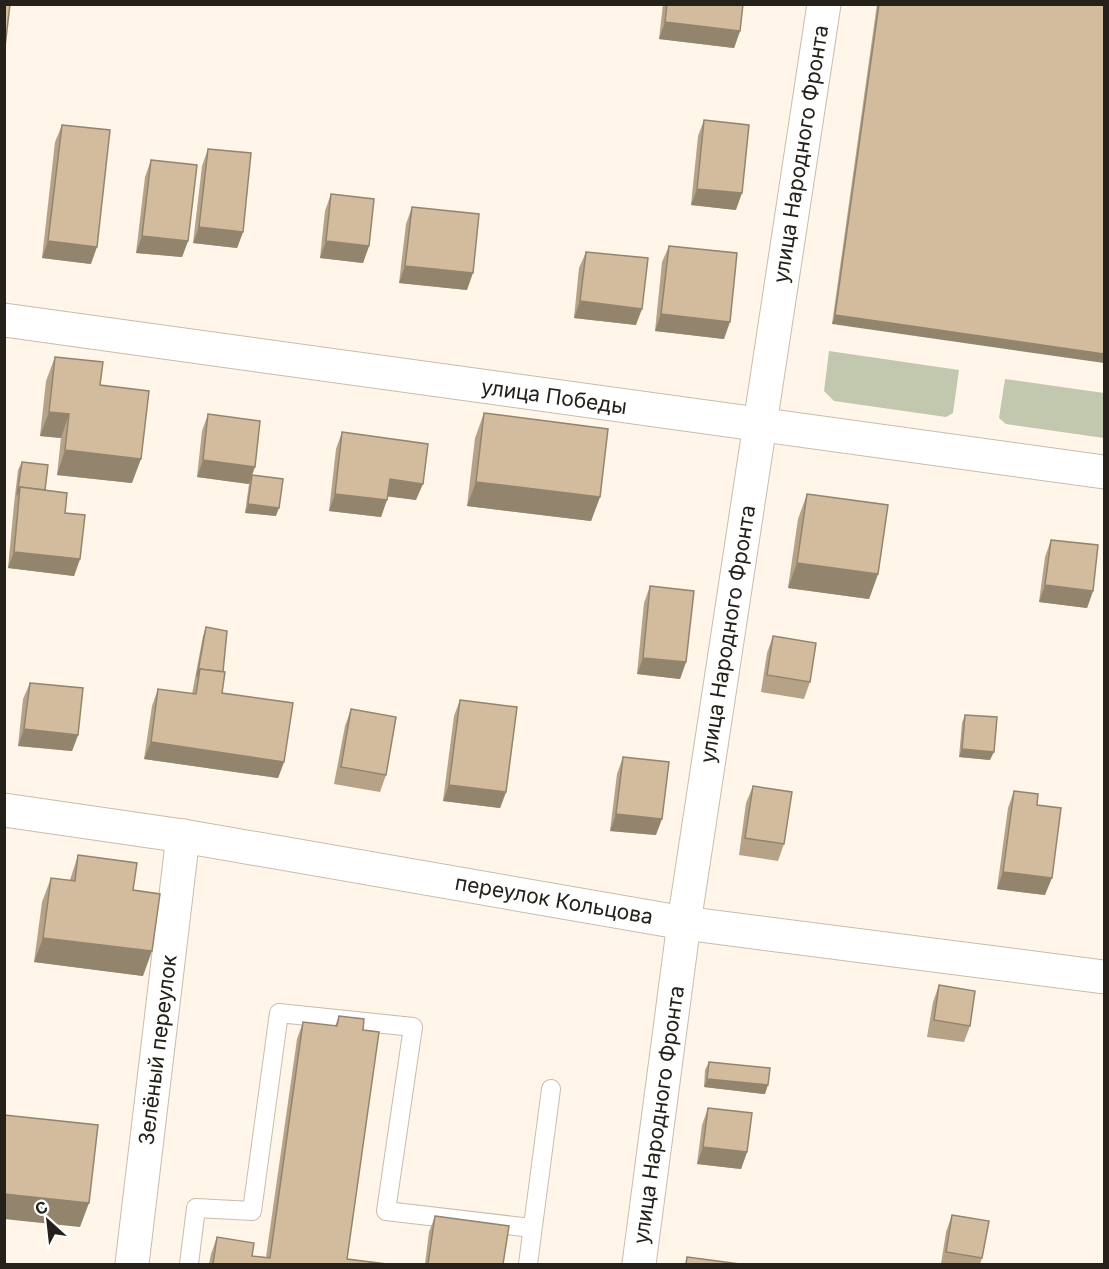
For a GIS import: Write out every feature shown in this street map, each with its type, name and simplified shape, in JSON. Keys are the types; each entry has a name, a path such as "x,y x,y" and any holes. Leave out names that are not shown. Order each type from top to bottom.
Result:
{"street":[{"name":"улица Народного Фронта","path":"639,1264 684,923 824,4"},
{"name":"улица Победы","path":"4,320 1104,472"},
{"name":"переулок Кольцова","path":"4,810 183,836 684,923 1104,976"},
{"name":"Зелёный переулок","path":"132,1264 183,836"}],"lane":[{"path":"189,1264 196,1208 252,1211 279,1013 413,1028 386,1211 532,1228"},
{"path":"528,1264 550,1089"}],"green space":[{"path":"829,351 959,370 953,413 946,417 834,401 824,391"},
{"path":"1005,379 1104,393 1104,438 1006,424 999,418"}],"building":[{"path":"4,4 10,4 4,56"},
{"path":"667,4 743,4 740,31 665,22"},
{"path":"879,4 1104,4 1104,354 835,315"},
{"path":"704,120 749,125 742,193 697,189"},
{"path":"62,125 110,130 97,247 48,241"},
{"path":"208,149 251,153 243,232 199,227"},
{"path":"151,160 197,165 188,241 142,236"},
{"path":"331,194 374,199 369,246 326,241"},
{"path":"412,207 479,214 473,273 405,266"},
{"path":"669,246 737,253 730,322 661,314"},
{"path":"586,252 648,258 642,309 580,301"},
{"path":"55,357 103,362 100,385 149,391 141,459 65,450 69,414 49,412"},
{"path":"484,413 608,429 600,497 476,482"},
{"path":"208,414 260,421 255,467 203,460"},
{"path":"342,432 428,444 423,484 390,479 387,500 335,494"},
{"path":"22,462 48,465 45,490 20,487 17,495"},
{"path":"252,475 283,479 279,508 248,504"},
{"path":"20,487 67,493 65,513 85,515 80,559 14,552"},
{"path":"807,494 888,505 878,574 797,563"},
{"path":"1051,540 1098,545 1093,591 1045,585"},
{"path":"650,586 694,591 686,662 643,658"},
{"path":"206,627 227,631 223,672 200,669 197,677"},
{"path":"773,636 816,643 810,682 767,675"},
{"path":"200,669 225,672 222,693 293,703 284,762 151,742 158,689 196,694"},
{"path":"30,683 83,688 78,735 24,729"},
{"path":"460,700 517,707 506,792 449,785"},
{"path":"351,709 396,717 386,775 341,767"},
{"path":"965,715 997,717 994,752 962,749"},
{"path":"623,757 669,762 662,819 616,814"},
{"path":"753,786 792,792 784,844 745,838"},
{"path":"1014,791 1038,794 1037,805 1061,808 1052,878 1003,872"},
{"path":"78,855 137,863 133,890 160,894 152,951 43,938 51,878 75,881"},
{"path":"939,985 975,991 970,1026 934,1020"},
{"path":"339,1016 364,1019 363,1030 379,1032 347,1259 387,1264 213,1264 217,1237 254,1243 252,1256 270,1258 303,1022 337,1026"},
{"path":"709,1062 770,1068 768,1085 707,1079"},
{"path":"708,1108 752,1113 747,1152 703,1147"},
{"path":"4,1115 98,1125 89,1203 4,1194"},
{"path":"952,1215 989,1221 982,1258 946,1252"},
{"path":"435,1216 509,1226 503,1264 428,1264"},
{"path":"687,1257 740,1264 686,1264"}]}
